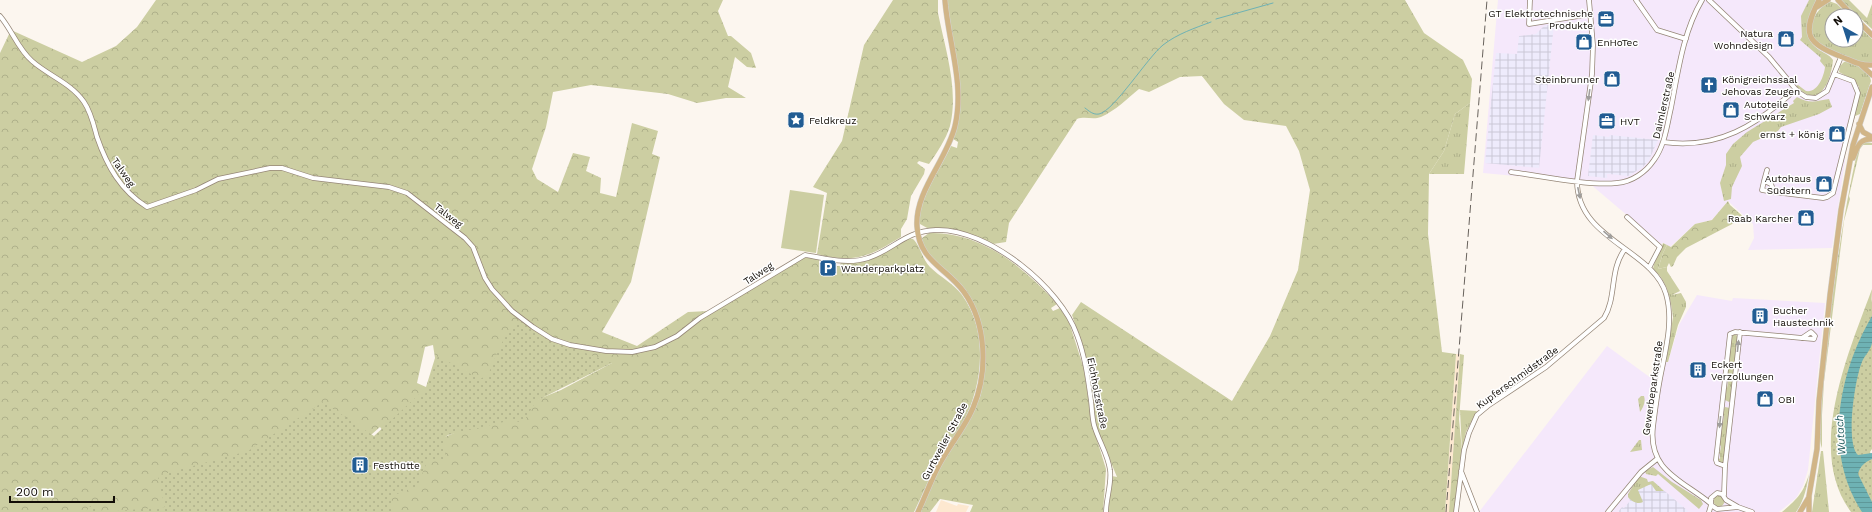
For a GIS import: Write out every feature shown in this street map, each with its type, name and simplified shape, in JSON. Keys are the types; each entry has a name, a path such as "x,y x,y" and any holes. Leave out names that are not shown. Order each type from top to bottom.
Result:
{"main road":[{"name":"Gurtweiler Straße","path":"918,512 940,465 973,409 978,394 982,358 979,326 970,302 963,291 931,261 921,246 917,232 917,216 920,200 948,147 955,125 958,108 958,89 947,26 945,0"},
{"path":"1819,0 1810,18 1809,29 1813,42 1823,49 1841,57 1860,64 1872,65"},
{"path":"1816,8 1828,0"},
{"path":"1838,0 1846,8"},
{"path":"1864,27 1872,35"},
{"path":"1860,64 1872,76"},
{"path":"1809,512 1809,496 1817,449 1820,395 1830,295 1849,166 1860,120 1872,87"},
{"path":"1860,120 1863,132 1872,138"},
{"path":"1849,166 1858,144 1864,140 1872,138"},
{"path":"1800,512 1809,496"}],"street":[{"path":"1530,0 1529,24 1590,14"},
{"path":"1577,181 1592,74 1593,45 1589,0"},
{"path":"1636,0 1657,30 1686,39"},
{"name":"Daimlerstraße","path":"1511,172 1577,181 1618,183 1633,178 1646,170 1655,159 1663,142 1686,39 1702,0"},
{"path":"1709,0 1769,58 1796,89 1806,97 1819,98 1827,91 1841,57"},
{"name":"Talweg","path":"0,16 11,30 27,56 78,93 86,104 104,157 116,178 127,193 148,207 196,190 218,179 270,168 288,169 313,178 389,187 407,193 465,238 472,247 489,284 519,317 546,335 570,345 606,351 632,352 655,347 677,336 700,318 805,255 839,261 868,258 905,237 917,232"},
{"path":"1767,170 1762,190 1823,198 1830,196 1833,193 1858,93 1853,82 1834,74"},
{"path":"1663,142 1680,144 1701,142 1734,133 1754,124 1774,110 1796,89"},
{"name":"Gewerbeparkstraße","path":"1577,181 1582,206 1592,221 1649,268 1663,285 1670,310 1669,329 1652,435 1657,459 1662,467 1673,477 1701,494 1716,511 1724,507 1738,507"},
{"path":"1764,181 1771,184 1774,192"},
{"path":"1627,217 1660,247 1649,268"},
{"name":"Eichholzstraße","path":"917,232 937,230 952,232 982,241 1028,271 1053,294 1065,310 1078,336 1086,370 1094,424 1110,471 1106,512"},
{"name":"Kupferschmidstraße","path":"1456,512 1461,471 1469,433 1477,415 1489,405 1546,367 1604,318 1610,309 1615,272 1619,258 1625,249"},
{"path":"1725,466 1717,463 1716,460 1728,341 1732,332 1802,338"},
{"path":"1724,507 1726,500 1724,495 1725,466 1740,332"},
{"path":"1722,404 1732,405"},
{"path":"1608,512 1641,472 1657,459"},
{"path":"1461,471 1477,512"},
{"path":"1709,512 1715,494 1724,482"},
{"name":"Gewerbeparkstraße","path":"1701,494 1724,495"},
{"name":"Gewerbeparkstraße","path":"1726,500 1738,507 1752,512"}],"shaded area":[{"path":"1498,0 1816,0 1807,21 1808,36 1817,48 1832,58 1831,71 1854,80 1859,87 1844,151 1845,161 1832,248 1748,250 1754,238 1753,224 1728,201 1712,220 1695,224 1670,247 1663,243 1661,244 1589,183 1483,173"},
{"path":"1554,24 1539,168 1485,163 1496,53 1517,54 1519,36 1536,34 1544,26"},
{"path":"1593,135 1609,137 1610,135 1658,140 1649,160 1643,167 1628,176 1607,174 1607,178 1588,176"},
{"path":"1697,295 1732,301 1733,298 1825,303 1808,470 1803,486 1796,498 1779,512 1479,512 1607,346 1655,381 1659,361 1668,362 1679,325"},
{"path":"1456,354 1460,354 1449,512 1445,512"},
{"path":"1653,481 1688,512 1618,512 1630,501 1629,498 1643,482"},
{"path":"941,500 957,506 958,504 969,506 966,512 936,512"}],"green space":[{"path":"156,0 723,0 718,11 728,36 731,36 751,53 756,68 747,67 735,57 728,87 746,98 726,98 697,103 668,94 591,85 553,92 546,127 532,169 537,179 558,192 573,153 590,157 586,171 601,178 600,193 616,197 632,123 658,131 652,154 660,157 631,282 602,332 637,346 688,312 709,311 805,257 819,259 819,273 825,274 826,276 829,276 829,274 837,275 837,266 840,266 841,262 868,260 908,238 913,239 927,264 962,295 971,310 976,325 980,359 975,393 969,409 935,469 914,512 259,512 561,390 612,363 383,431 380,427 347,456 207,512 0,512 0,53 11,30 82,62 116,46 137,27","holes":["433,345 435,358 426,387 417,383 425,347"]},
{"path":"893,0 938,0 938,13 952,84 953,98 950,126 941,146 929,164 919,161 917,163 925,169 924,174 911,196 907,219 901,229 901,237 880,249 862,256 842,258 817,254 827,193 813,187 842,141 864,45"},
{"path":"947,0 1405,0 1424,33 1463,60 1472,79 1470,103 1455,114 1444,151 1429,174 1428,234 1442,352 1456,354 1445,512 1108,512 1112,476 1117,477 1095,424 1080,338 1072,315 1081,302 1232,401 1270,336 1298,270 1310,190 1299,151 1286,126 1244,120 1224,104 1202,76 1180,77 1149,92 1139,89 1116,108 1101,117 1077,119 1009,223 1006,242 993,244 953,229 929,229 920,224 922,206 951,146 957,148 958,142 953,139 960,108 960,88"},
{"path":"1809,0 1816,0 1807,26 1809,38 1812,44 1833,60 1827,84 1818,94 1812,95 1804,93 1796,86 1798,85 1806,91 1814,89 1822,79 1825,67 1820,61 1821,58 1800,40 1802,37 1801,16"},
{"path":"1841,0 1849,0 1857,8 1850,8"},
{"path":"1829,1 1837,4 1841,8 1824,8 1824,47 1815,39 1811,27 1812,21 1824,5"},
{"path":"1872,4 1872,29 1864,22 1864,15 1867,18"},
{"path":"1864,32 1872,39 1872,62 1862,62 1826,48 1864,48"},
{"path":"1844,62 1852,63 1861,67 1868,73 1871,81 1860,114 1855,116 1851,129 1859,87 1854,80 1839,72 1840,66"},
{"path":"1797,97 1805,101 1829,99 1832,107 1819,114 1781,127 1778,131 1753,142 1740,157 1742,166 1732,187 1731,199 1724,201 1720,183 1726,165 1726,154 1733,144 1747,132 1794,103 1793,101"},
{"path":"1470,103 1464,174 1429,174 1444,151 1455,114"},
{"path":"1866,142 1872,143 1872,145 1863,145 1860,149 1844,221 1824,382 1822,448 1820,441 1820,409 1834,284 1842,229 1858,148 1860,144"},
{"path":"790,190 824,195 816,253 781,248"},
{"path":"1728,201 1730,205 1747,220 1736,222 1686,248 1677,257 1673,266 1671,267 1669,263 1667,267 1658,269 1667,245 1671,247 1695,224 1712,220"},
{"path":"929,233 948,234 966,238 1000,254 1044,290 1057,304 1051,308 1053,311 1060,308 1069,322 1084,369 1092,424 1106,469 1103,512 970,512 973,505 940,499 930,512 920,512 941,465 975,409 981,394 984,358 971,301 927,253 922,238"},
{"path":"1663,243 1667,245 1658,269 1667,267 1667,271 1680,291 1672,295 1681,293 1686,302 1686,307 1678,325 1668,362 1666,362 1673,317 1672,310 1668,290 1658,273 1653,269"},
{"path":"1872,289 1862,512 1851,512 1838,487 1832,460 1831,431 1843,371"},
{"path":"1872,299 1872,449 1870,452 1872,456 1872,512 1852,512 1844,500 1836,480 1832,447 1842,384 1851,353"},
{"path":"520,320 543,337 612,363 536,401 523,423 512,420 448,435 444,438 446,459 428,460 417,486 392,496 391,512 105,512 165,507 158,479 160,475 248,451 323,402 374,436 427,387 438,356 480,379 488,375 500,346 512,326"},
{"path":"1733,334 1736,334 1738,339 1729,402 1725,400 1725,386 1727,388 1728,381 1725,379 1727,364 1729,366 1730,360 1727,358 1731,345 1729,343"},
{"path":"1460,354 1464,355 1459,419 1462,451 1454,512 1449,512"},
{"path":"1641,396 1644,396 1645,400 1640,412 1638,399"},
{"path":"1725,407 1730,408 1724,462 1720,463 1717,457 1720,459 1720,454 1718,452 1720,452 1721,446 1719,444 1721,421 1723,422 1724,416 1722,414"},
{"path":"1460,410 1477,411 1466,432 1462,451"},
{"path":"1639,440 1641,440 1642,450 1630,452"},
{"path":"1821,451 1823,451 1829,512 1812,512"},
{"path":"1653,467 1672,482 1701,500 1703,504 1699,509 1658,474 1656,476 1646,474 1645,471"},
{"path":"1809,474 1806,489 1799,508 1796,512 1782,512 1799,496"},
{"path":"1639,476 1647,479 1648,482 1653,481 1664,491 1656,491 1651,484 1638,490 1643,502 1637,503 1633,501 1628,497 1628,494"},
{"path":"1719,495 1723,497 1725,501 1723,505 1719,507 1715,505 1713,501 1715,497"},
{"path":"90,506 105,512 86,512"}],"water":[{"name":"Wutach","path":"1872,316 1872,343 1859,370 1852,410 1852,438 1854,448 1858,455 1872,453 1872,459 1863,465 1858,474 1872,502 1872,512 1862,512 1850,489 1842,465 1839,439 1840,414 1844,388 1851,363 1860,339"}],"waterway":[{"path":"1216,19 1273,3"},
{"path":"1085,108 1095,114 1105,111 1122,94 1148,61 1163,45 1180,34 1211,22"}],"railway":[{"path":"1446,512 1487,0"}],"place":[{"name":"GT Elektrotechnische Produkte","path":"1606,19"},
{"name":"Natura Wohndesign","path":"1786,39"},
{"name":"EnHoTec","path":"1584,42"},
{"name":"Steinbrunner","path":"1612,79"},
{"name":"Königreichssaal Jehovas Zeugen","path":"1709,85"},
{"name":"Autoteile Schwarz","path":"1731,110"},
{"name":"Feldkreuz","path":"796,120"},
{"name":"HVT","path":"1607,121"},
{"name":"ernst + könig","path":"1837,134"},
{"name":"Autohaus Südstern","path":"1824,184"},
{"name":"Raab Karcher","path":"1806,218"},
{"name":"Wanderparkplatz","path":"828,268"},
{"name":"Bucher Haustechnik","path":"1760,316"},
{"name":"Eckert Verzollungen","path":"1698,370"},
{"name":"OBI","path":"1765,399"},
{"name":"Festhütte","path":"360,465"}]}
